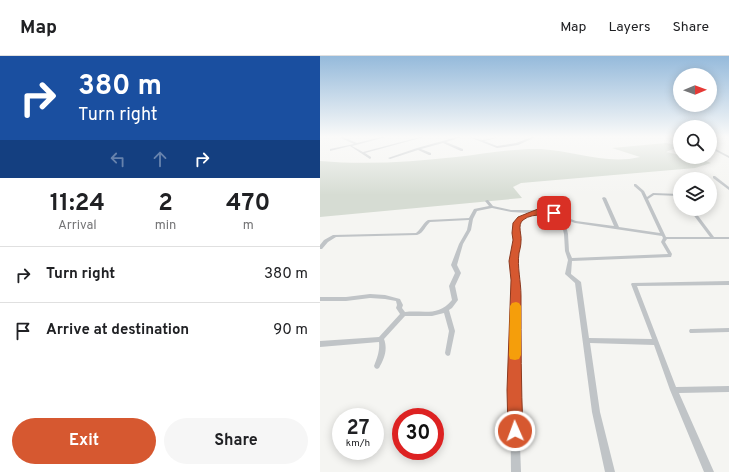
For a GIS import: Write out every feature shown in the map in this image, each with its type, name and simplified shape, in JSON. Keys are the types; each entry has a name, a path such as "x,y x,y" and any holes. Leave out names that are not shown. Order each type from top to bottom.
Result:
{"street":[{"path":"390,158 395,156"},
{"path":"717,179 729,189"},
{"path":"570,260 669,256 670,254 663,242 664,236 643,192 635,185"},
{"path":"646,199 653,194 673,195"},
{"path":"604,198 617,228"},
{"path":"487,201 492,207"},
{"path":"566,201 566,219 562,221 566,234 567,251 570,260 568,274 578,282 596,412 610,472"},
{"path":"320,344 381,339 403,314 412,312 435,314 446,310 455,300 452,286 458,273 454,265 461,244 469,230 471,219 475,210 492,207 511,211 550,212 576,222 664,236 729,238"},
{"path":"516,472 514,390 516,280 514,261 518,240 516,233 517,223 521,218 538,212"},
{"path":"696,216 713,238"},
{"path":"320,248 326,241 333,237 414,235 422,231 427,222 435,220 471,219"},
{"path":"709,472 674,390 634,284 729,283"},
{"path":"320,299 385,297 398,300 400,305 399,308 403,314"},
{"path":"446,310 452,331 448,352"},
{"path":"692,330 729,330"},
{"path":"377,366 384,345 381,339"},
{"path":"586,340 655,342"},
{"path":"674,390 729,389"}],"shaded area":[{"path":"460,156 587,156 603,159 628,159 640,157 638,156 673,156 673,164 708,164 695,168 521,183 513,187 522,198 320,217 320,161 354,163 405,162"}],"slow traffic":[{"path":"515,355 516,306"}],"route":[{"path":"515,431 514,390 516,280 514,261 518,240 516,233 517,223 521,218 538,212 554,213"}]}
